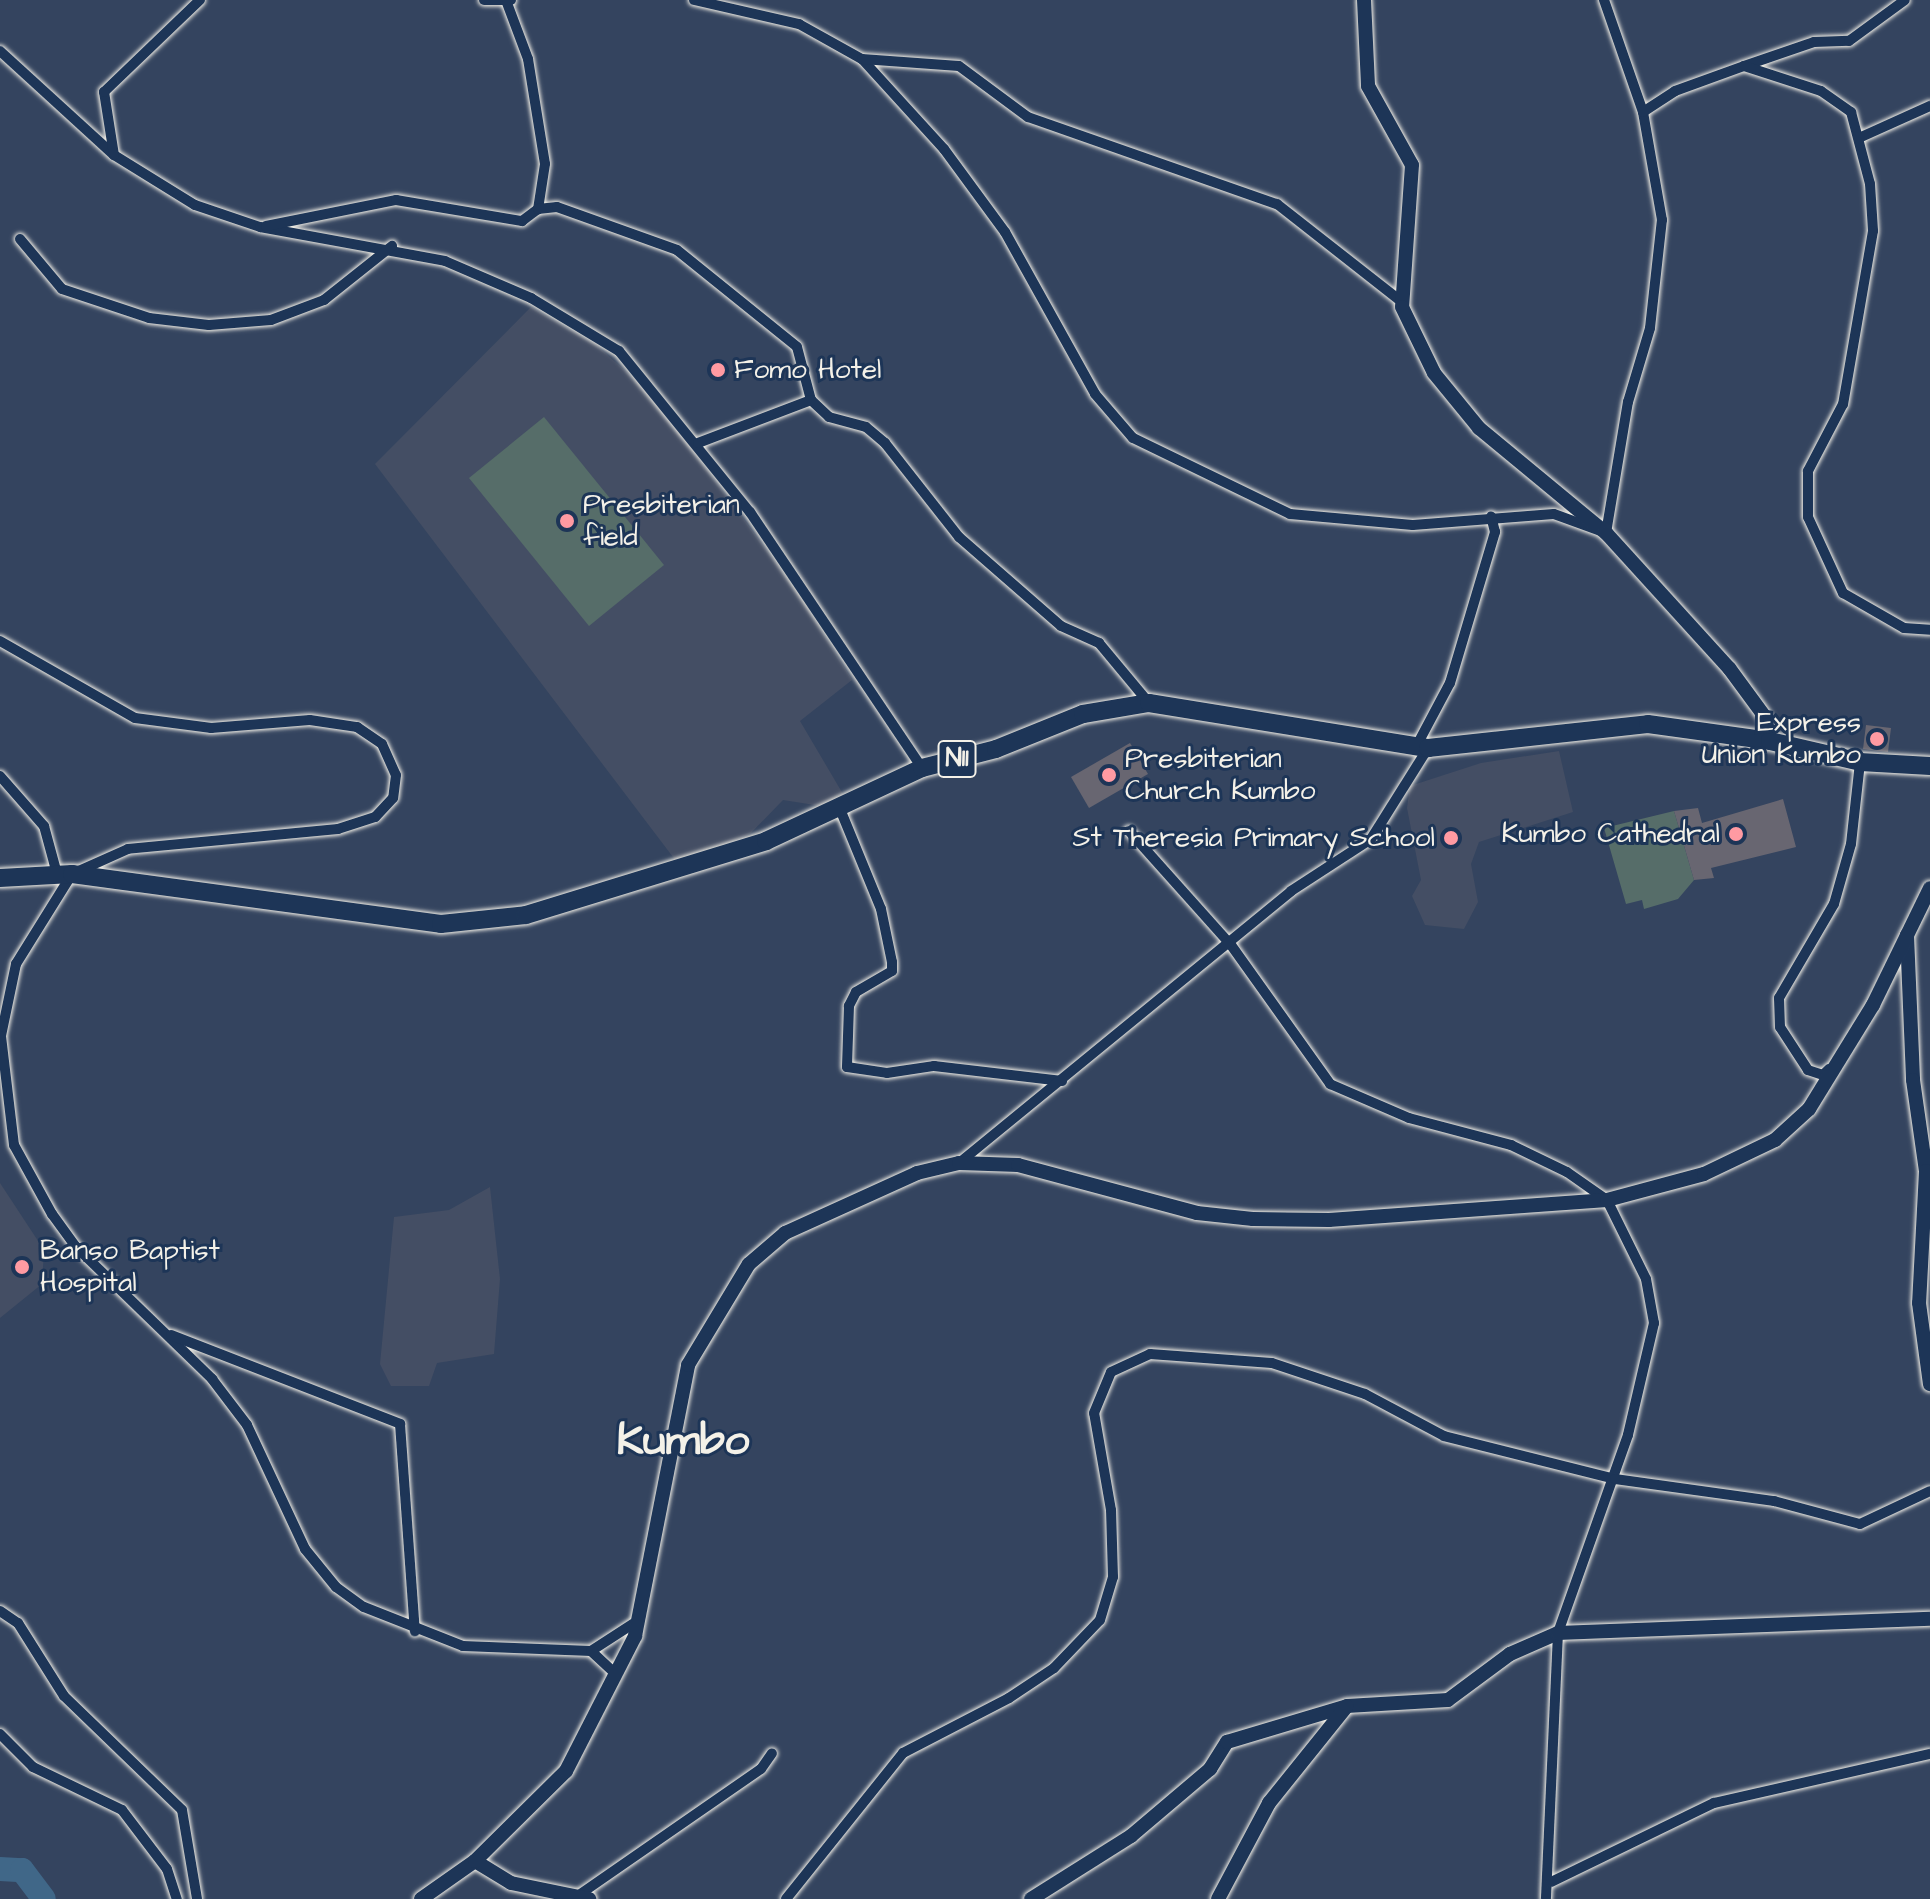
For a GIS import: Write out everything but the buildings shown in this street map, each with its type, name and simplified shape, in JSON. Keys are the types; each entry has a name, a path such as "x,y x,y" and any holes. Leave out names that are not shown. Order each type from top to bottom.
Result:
{"highway":[{"name":"N11","path":"0,878 64,874 441,924 526,915 606,895 840,809 922,768 996,749 1083,714 1149,703 1422,746 1648,724 1770,741 1860,762 1930,766"}],"street":[{"path":"114,155 104,92 200,0"},
{"path":"484,0 509,1 528,59 545,164 538,209"},
{"path":"694,0 799,24 862,59 944,149 1005,232 1095,394 1133,438 1290,514 1413,525 1491,516 1554,514 1606,533"},
{"path":"1364,0 1368,86 1412,165 1402,302"},
{"path":"1604,0 1643,112 1662,220 1658,282 1606,533"},
{"path":"1643,112 1675,91 1744,66 1814,42 1849,41 1905,0"},
{"path":"0,51 114,155 181,198 260,227 392,246 445,261 531,298 619,351 698,443 922,768"},
{"path":"862,59 959,66 1028,117 1277,204 1402,302 1434,373 1455,403 1606,533 1729,668 1765,717 1770,741"},
{"path":"1744,66 1821,91 1851,112 1870,184 1869,259 1843,404 1808,471 1808,517 1843,593 1904,628 1930,630"},
{"path":"1859,138 1930,106"},
{"path":"260,227 396,200 522,221 538,209 580,214 677,250 797,347 811,400 829,417 866,427 885,443 959,537 1061,626 1099,643 1149,703"},
{"path":"20,239 62,289 149,318 209,325 271,320 324,300 392,246"},
{"path":"698,443 811,400"},
{"path":"959,1163 1231,945 1291,891 1371,839 1422,746 1450,683 1495,532 1491,516"},
{"path":"0,641 135,718 211,728 310,720 357,727 382,744 396,775 393,798 375,817 338,829 128,849 64,874 16,964 5,1000 1,1036 14,1145 76,1247 165,1333 247,1425 288,1519 336,1587 415,1631 463,1646 591,1651 639,1620"},
{"path":"1847,1049 1823,1075 1808,1070 1780,1027 1779,998 1834,904 1851,844 1860,762"},
{"path":"0,776 44,826 64,874"},
{"path":"840,809 881,909 892,962 892,971 856,992 849,1006 847,1067 887,1073 934,1066 1062,1081"},
{"path":"1129,831 1231,945 1330,1084 1409,1118 1511,1145 1607,1200 1646,1279 1654,1323 1615,1479 1558,1633 1551,1882 1546,1899"},
{"path":"421,1899 475,1861 566,1771 616,1674 639,1620 684,1376 721,1303 749,1264 785,1233 917,1173 959,1163 1018,1165 1197,1213 1253,1219 1329,1220 1607,1200 1704,1174 1775,1140 1809,1109 1847,1049 1930,888"},
{"path":"1907,933 1928,1207 1920,1288 1922,1359 1930,1384"},
{"path":"1920,1288 1930,1274"},
{"path":"165,1333 400,1424 415,1631"},
{"path":"786,1899 903,1753 1009,1698 1054,1668 1100,1620 1113,1577 1111,1510 1094,1413 1111,1372 1150,1354 1272,1363 1365,1394 1444,1436 1615,1479 1774,1501 1860,1524 1930,1491"},
{"path":"0,1611 18,1623 64,1696 182,1810 197,1899"},
{"path":"1031,1899 1131,1836 1210,1769 1227,1742 1347,1706 1448,1700 1510,1654 1558,1633 1930,1619"},
{"path":"591,1651 616,1674"},
{"path":"1218,1899 1269,1803 1347,1706"},
{"path":"0,1734 33,1767 122,1810 167,1869 177,1899"},
{"path":"475,1861 511,1883 582,1898 761,1769 772,1753"},
{"path":"1551,1882 1714,1803 1930,1754"}],"shaded area":[{"path":"531,307 595,344 649,392 797,591 852,680 800,721 843,794 821,806 783,800 751,833 679,865 375,464"},
{"name":"St Theresia Primary School","path":"1559,751 1573,812 1479,842 1471,864 1478,902 1464,929 1425,925 1412,896 1421,880 1407,808 1410,786 1481,763"},
{"name":"Banso Baptist Hospital","path":"0,1183 44,1250 42,1284 0,1318"},
{"path":"490,1187 500,1279 494,1354 437,1363 429,1386 391,1386 380,1364 394,1217 449,1210"}],"green space":[{"name":"Presbiterian field","path":"544,417 664,565 589,626 469,478"},
{"path":"1674,811 1694,880 1678,899 1644,909 1642,900 1626,904 1604,828"}],"waterway":[{"path":"0,1869 22,1870 44,1899"}],"place":[{"name":"Fomo Hotel","path":"718,370"},
{"name":"Presbiterian field","path":"567,521"},
{"name":"Express Union Kumbo","path":"1877,739"},
{"name":"Presbiterian Church Kumbo","path":"1109,775"},
{"name":"Kumbo Cathedral","path":"1736,834"},
{"name":"St Theresia Primary School","path":"1451,838"},
{"name":"Banso Baptist Hospital","path":"22,1267"}],"district":[{"name":"Kumbo","path":"683,1442"}]}
